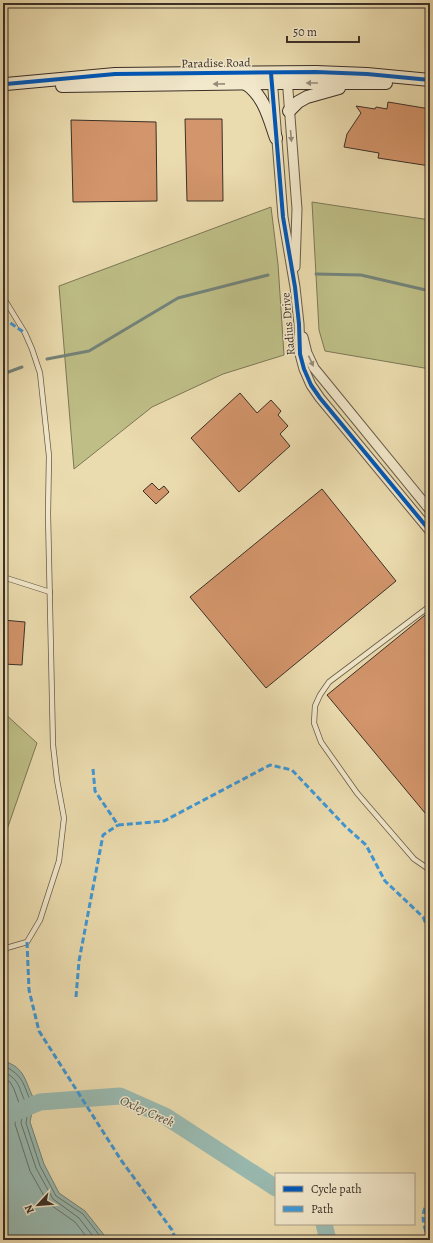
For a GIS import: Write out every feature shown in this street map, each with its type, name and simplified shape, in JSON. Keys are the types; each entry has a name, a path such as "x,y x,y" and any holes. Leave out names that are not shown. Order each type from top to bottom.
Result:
{"street":[{"name":"Paradise Road","path":"287,78 337,72 425,80"},
{"name":"Paradise Road","path":"4,84 115,74 287,78 353,83 406,82 425,80"},
{"name":"Paradise Road","path":"4,84 38,86 246,84 272,78"},
{"name":"Radius Drive","path":"272,78 283,217 295,287 299,324 300,354 304,369 311,385 324,403 430,531"},
{"name":"Radius Drive","path":"287,78 297,209 295,287"},
{"path":"289,111 298,102 307,97 353,83"},
{"path":"246,84 256,92 267,112 276,138"},
{"name":"Radius Drive","path":"299,324 307,352 314,368 430,510"},
{"path":"390,461 406,489 430,518"}],"lane":[{"path":"3,297 25,333 40,373 48,456 53,745 57,780 64,818 59,861 40,920 27,942 3,949"},
{"path":"3,577 50,592"},
{"path":"430,606 330,682 320,695 315,706 314,723 321,742 357,793 414,859 430,870"}],"green space":[{"path":"312,202 430,220 430,369 325,351 319,330"},
{"path":"271,207 278,264 284,355 223,374 152,407 74,469 59,286"},
{"path":"3,712 37,743 3,841"}],"water":[{"path":"3,1061 11,1064 21,1071 34,1099 40,1102 32,1112 30,1122 44,1164 59,1193 85,1211 108,1240 3,1240"}],"building":[{"path":"388,102 430,109 430,166 378,158 379,153 344,147 347,134 361,113 356,106 387,109"},
{"path":"185,119 222,119 223,201 187,201"},
{"path":"71,120 156,122 157,201 73,202"},
{"path":"240,393 257,413 271,400 281,411 278,415 288,426 280,434 290,446 239,492 191,438"},
{"path":"152,483 159,490 164,486 169,492 156,504 143,491"},
{"path":"322,489 396,581 266,688 190,597"},
{"path":"430,611 430,819 327,695"},
{"path":"3,620 25,622 22,665 3,664"}],"waterway":[{"path":"316,274 361,275 430,291"},
{"path":"47,359 89,351 178,298 268,275"},
{"path":"3,374 22,367"},
{"name":"Oxley Creek","path":"3,1118 40,1102 120,1096 165,1116 275,1187"},
{"name":"Oxley Creek","path":"324,1225 328,1240"}],"marked path":[{"path":"3,318 25,333"},
{"path":"93,769 95,791 118,825 164,821 270,765 292,770 345,826 366,845 385,881 423,917 430,933"},
{"path":"76,997 79,961 103,835 118,825"},
{"path":"27,942 29,990 39,1031 121,1160 172,1230 176,1240"},
{"path":"429,1240 423,1214 430,1197"}],"cycle path":[{"path":"6,84 115,74 316,72 367,74 430,80"},
{"path":"271,73 283,217 295,287 299,324 300,354 304,369 311,385 320,398 430,531"}]}
